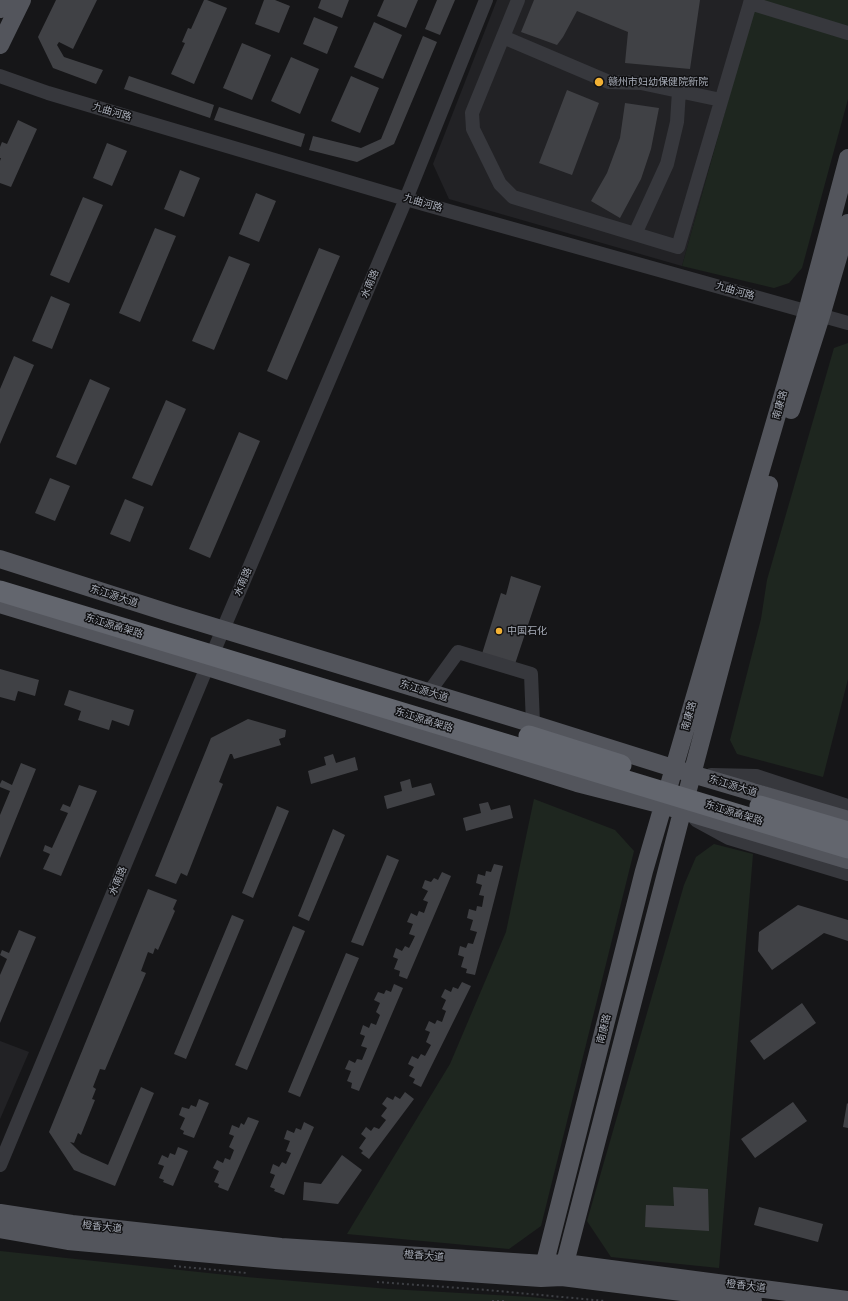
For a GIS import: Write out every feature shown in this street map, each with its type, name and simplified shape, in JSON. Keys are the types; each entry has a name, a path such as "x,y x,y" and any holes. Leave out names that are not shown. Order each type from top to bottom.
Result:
{"highway":[{"name":"东江源高架路","path":"0,577 848,832"},
{"name":"东江源高架路","path":"0,591 848,848"}],"main road":[{"path":"0,9 4,0"},
{"path":"0,45 22,0"},
{"name":"南康路","path":"564,1270 682,812 814,314 848,158"},
{"name":"南康路","path":"542,1271 642,879 673,768 814,314 848,223"},
{"name":"东江源大道","path":"0,559 223,630 692,774 848,820"},
{"path":"0,604 207,667 577,784 663,805 682,812 848,860"},
{"name":"橙香大道","path":"0,1213 72,1224 281,1247 542,1271"},
{"name":"橙香大道","path":"0,1229 68,1241 269,1259 542,1271 564,1270 848,1300"},
{"name":"橙香大道","path":"564,1270 753,1301"}],"street":[{"name":"水南路","path":"0,1165 207,667 406,198 486,0"},
{"path":"518,0 472,114 473,129 500,184 513,197 678,247 751,2 848,33"},
{"path":"503,37 608,82 641,83 721,100"},
{"name":"九曲河路","path":"0,76 48,93 406,198 848,323"},
{"path":"635,234 667,164 678,122 679,91"},
{"path":"429,692 458,652 531,674 533,724"},
{"path":"692,774 756,776 848,806"},
{"path":"682,812 729,838 848,874"}],"path":[{"path":"492,1301 505,1301"}],"shaded area":[{"name":"赣州市妇幼保健院新院","path":"497,0 756,0 682,266 449,199 433,164"},
{"path":"756,0 848,0 848,99 802,268 789,283 774,288 682,266"},
{"path":"848,343 848,679 823,777 737,754 730,740 761,619 767,580 834,348"},
{"path":"534,799 615,830 634,851 541,1226 509,1249 347,1234 450,1064 506,932"},
{"path":"714,844 753,854 719,1268 611,1257 587,1221 684,885 696,857"},
{"path":"0,1041 29,1052 0,1119"},
{"path":"0,1251 246,1277 389,1289 531,1297 567,1301 0,1301"}],"building":[{"path":"56,0 97,0 73,49 59,42 57,45 64,57 103,70 96,84 53,68 38,37"},
{"path":"204,0 227,8 194,84 171,74 185,43 182,42 188,28 191,29"},
{"path":"264,0 275,0 290,6 279,33 255,24"},
{"path":"321,0 349,0 342,18 318,8"},
{"path":"384,0 418,0 406,28 377,16"},
{"path":"437,0 455,0 440,35 425,29"},
{"path":"534,0 700,0 690,69 625,63 628,32 577,11 557,45 521,32"},
{"path":"314,17 338,27 327,54 303,44"},
{"path":"374,22 402,35 383,79 354,67"},
{"path":"423,36 437,42 394,144 357,162 309,150 313,136 361,148 381,139"},
{"path":"242,43 271,55 252,100 223,88"},
{"path":"291,57 319,69 300,114 271,101"},
{"path":"129,76 214,105 210,118 124,89"},
{"path":"351,76 379,88 360,133 331,121"},
{"path":"567,90 599,103 572,175 539,163"},
{"path":"625,103 659,108 651,149 641,179 620,218 591,201 607,173 620,138"},
{"path":"219,107 305,134 301,147 214,120"},
{"path":"18,120 37,129 11,187 0,183 0,147 2,142 7,144"},
{"path":"107,143 127,151 112,186 93,178"},
{"path":"180,170 200,178 184,217 164,209"},
{"path":"256,193 276,201 259,242 239,234"},
{"path":"83,197 103,205 69,283 50,275"},
{"path":"155,228 176,236 140,322 119,313"},
{"path":"319,248 340,256 287,380 267,371"},
{"path":"229,256 250,264 214,350 192,341"},
{"path":"51,296 70,304 52,349 32,341"},
{"path":"14,356 34,365 0,444 0,389"},
{"path":"90,379 110,388 76,465 56,457"},
{"path":"166,400 186,409 152,486 132,478"},
{"path":"239,432 260,441 210,558 189,549"},
{"path":"50,478 70,486 55,521 35,513"},
{"path":"125,499 144,507 130,542 110,534"},
{"path":"511,576 541,586 514,667 481,657 501,593 506,595"},
{"path":"0,669 39,680 35,696 18,691 15,701 0,697"},
{"path":"69,690 134,710 129,726 112,720 109,730 78,720 81,711 64,705"},
{"path":"248,719 286,730 285,737 279,739 281,745 234,759 232,754 230,754 219,782 223,784 187,876 181,873 176,884 155,876 211,738"},
{"path":"333,754 336,763 355,757 358,770 311,784 308,771 326,765 324,757"},
{"path":"21,763 36,769 0,858 0,815 10,791 0,787 0,784 2,780 12,785"},
{"path":"410,779 412,788 431,783 435,795 387,809 384,796 402,791 400,782"},
{"path":"79,785 97,791 61,876 43,869 50,854 43,851 45,845 52,848 68,813 60,810 63,804 70,807"},
{"path":"488,802 491,810 510,805 513,818 466,831 463,818 481,813 479,804"},
{"path":"277,806 289,811 253,898 242,893"},
{"path":"333,829 345,835 309,921 298,916"},
{"path":"387,855 399,860 363,946 351,942"},
{"path":"494,864 503,866 475,975 466,973 467,969 461,967 464,957 458,955 460,946 466,948 468,943 473,944 477,932 470,930 473,920 467,918 469,909 476,911 477,906 482,907 484,896 479,895 482,885 476,883 478,874 485,876 486,871 491,872"},
{"path":"442,872 451,876 407,979 399,976 400,971 394,969 398,959 393,957 396,948 402,951 405,946 409,948 415,936 409,934 413,924 407,922 411,913 417,916 419,911 424,913 428,902 423,900 428,891 422,888 425,880 431,882 434,878 438,880"},
{"path":"148,889 177,900 173,909 175,911 158,950 155,948 153,954 148,952 141,971 146,973 105,1070 100,1069 93,1087 96,1089 92,1099 95,1100 81,1135 78,1133 74,1143 70,1142 81,1153 108,1165 141,1087 154,1093 115,1186 74,1170 49,1132"},
{"path":"798,905 848,920 848,941 824,933 772,970 758,951 759,932"},
{"path":"232,915 244,920 186,1059 174,1054"},
{"path":"293,926 305,931 247,1070 235,1065"},
{"path":"19,930 36,937 0,1023 0,975 7,959 0,955 2,950 9,953"},
{"path":"346,953 359,958 300,1097 288,1092"},
{"path":"462,982 471,986 421,1087 413,1083 415,1079 409,1076 414,1067 408,1064 412,1056 418,1059 421,1054 425,1056 431,1045 426,1042 430,1032 425,1030 429,1021 435,1024 437,1020 442,1022 446,1011 442,1009 446,1000 441,997 445,989 451,992 453,987 458,989"},
{"path":"394,984 403,988 359,1091 351,1088 352,1083 347,1081 351,1071 345,1069 349,1060 355,1063 357,1059 362,1060 367,1048 361,1046 365,1036 360,1034 363,1025 369,1028 371,1023 376,1025 380,1015 376,1012 380,1003 374,1000 378,992 384,994 386,990 391,992"},
{"path":"802,1003 816,1023 764,1060 750,1041"},
{"path":"405,1092 414,1099 369,1159 361,1153 363,1151 359,1148 366,1138 361,1134 366,1127 371,1131 374,1127 379,1129 386,1120 381,1116 387,1108 382,1104 387,1097 393,1100 395,1096 400,1099"},
{"path":"199,1099 209,1103 194,1138 183,1134 184,1131 180,1129 185,1118 179,1115 182,1107 189,1109 191,1105 196,1107"},
{"path":"793,1102 807,1121 755,1158 741,1139"},
{"path":"847,1103 848,1104 848,1128 843,1127"},
{"path":"248,1117 259,1121 228,1191 218,1187 219,1184 214,1182 219,1171 213,1168 217,1160 223,1163 225,1158 230,1160 234,1150 229,1147 234,1136 229,1134 232,1125 239,1128 241,1123 244,1125"},
{"path":"304,1122 314,1127 284,1195 274,1191 275,1189 270,1187 275,1175 270,1173 273,1164 279,1167 282,1162 286,1164 291,1153 286,1151 290,1141 284,1139 287,1130 294,1133 296,1128 301,1130"},
{"path":"178,1147 188,1151 173,1186 163,1182 164,1180 159,1178 164,1166 158,1164 162,1155 168,1158 170,1153 175,1155"},
{"path":"342,1155 362,1170 338,1204 303,1200 304,1182 321,1184"},
{"path":"673,1187 708,1189 709,1231 645,1227 646,1205 674,1206"},
{"path":"759,1207 823,1224 818,1242 754,1225"}],"place":[{"name":"赣州市妇幼保健院新院","path":"599,82"},
{"name":"中国石化","path":"499,631"}]}
